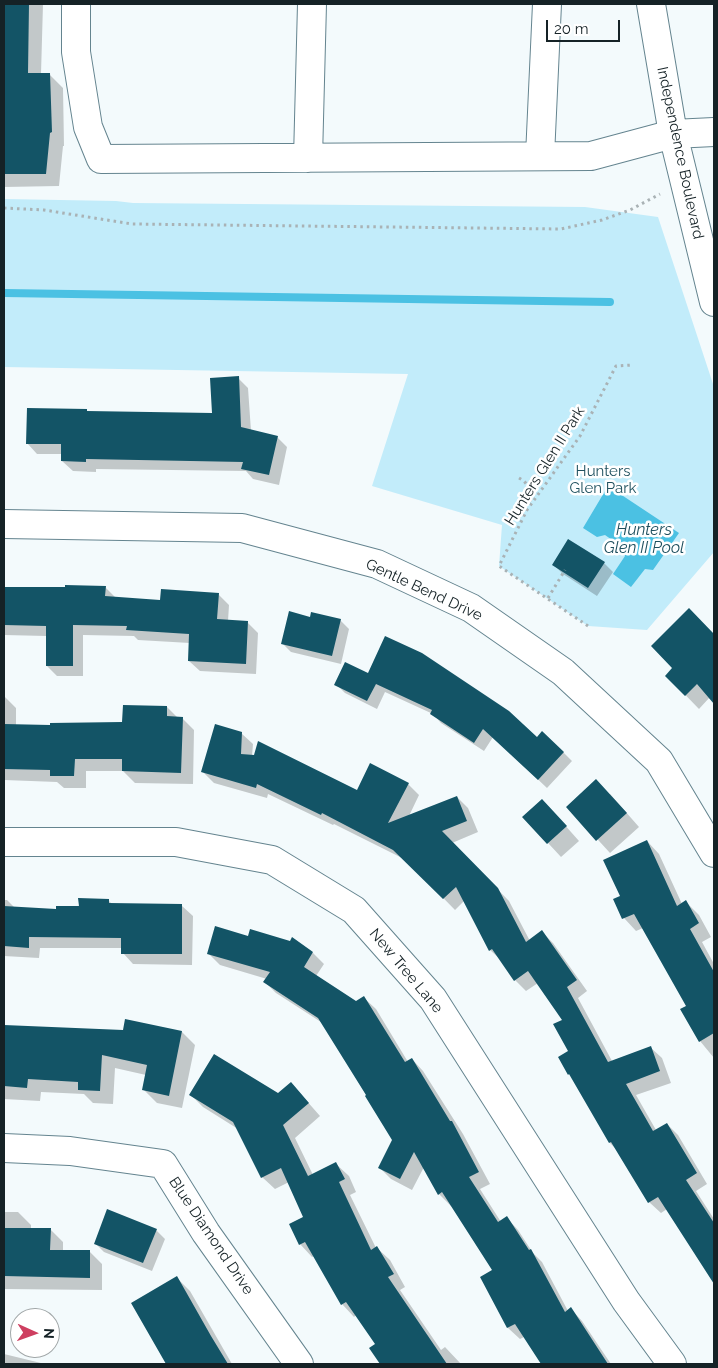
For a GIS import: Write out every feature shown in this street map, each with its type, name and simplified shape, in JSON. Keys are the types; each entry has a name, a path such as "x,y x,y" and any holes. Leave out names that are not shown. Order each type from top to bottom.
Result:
{"street":[{"path":"76,4 76,52 88,127 100,159 591,156 673,134 714,132"},
{"path":"308,158 312,4"},
{"path":"540,156 547,4"},
{"name":"Independence Boulevard","path":"651,4 673,134 714,302"},
{"name":"Gentle Bend Drive","path":"4,524 242,528 377,564 471,608 563,672 659,761 714,853"},
{"name":"New Tree Lane","path":"4,842 176,842 272,860 354,910 433,999 626,1302 672,1364"},
{"name":"Blue Diamond Drive","path":"4,1148 70,1151 163,1164 206,1233 299,1364"}],"path":[{"path":"4,208 44,210 132,224 560,229 602,220 630,210 663,192"},
{"name":"Hunters Glen II Park","path":"548,598 499,566 530,506 580,436 616,366 632,365"},
{"path":"519,478 531,490 530,506"},
{"path":"565,570 548,598 588,626"}],"green space":[{"name":"Hunters Glen Park","path":"4,199 133,203 585,207 658,217 714,387 714,552 647,630 588,626 499,566 502,525 372,486 408,374 4,367"}],"water":[{"name":"Hunters Glen II Pool","path":"608,486 679,533 653,570 645,569 631,587 613,574 625,556 622,547 605,535 597,537 583,528"}],"building":[{"path":"4,4 29,4 28,73 50,73 52,132 50,133 46,174 4,174"},
{"path":"239,376 241,427 278,436 269,475 241,469 243,462 86,459 86,462 61,461 61,444 26,444 27,408 212,413 210,378"},
{"path":"568,539 605,562 588,588 552,565"},
{"path":"65,585 106,586 105,596 160,600 161,589 219,593 217,619 248,621 246,664 188,661 189,634 126,630 127,626 73,625 73,666 46,666 46,626 4,625 4,587 65,587"},
{"path":"689,608 714,634 714,704 697,684 685,696 665,676 672,668 651,646"},
{"path":"289,611 310,617 311,612 341,619 332,656 281,644"},
{"path":"385,636 422,653 509,711 537,737 542,731 564,752 538,780 483,729 474,743 430,714 432,710 376,684 367,701 334,685 345,662 368,673"},
{"path":"123,705 167,706 167,716 183,717 181,773 122,771 122,759 75,759 74,776 50,776 50,770 4,769 4,724 50,725 50,723 122,722"},
{"path":"215,724 242,732 241,754 254,755 258,741 357,790 370,763 409,783 388,823 457,796 467,821 442,831 498,888 526,942 542,930 577,980 567,987 608,1062 651,1046 660,1071 626,1084 653,1131 667,1123 697,1173 686,1180 714,1223 714,1284 658,1197 648,1203 568,1075 558,1057 568,1051 553,1024 562,1020 528,971 514,981 492,949 489,951 456,887 443,899 393,850 322,813 321,815 257,784 256,788 201,772"},
{"path":"596,779 627,813 596,841 566,807"},
{"path":"542,799 567,826 547,844 522,817"},
{"path":"647,840 677,906 686,900 699,923 690,929 714,972 714,1033 699,1042 680,1009 686,1006 634,914 622,919 613,899 620,896 603,860"},
{"path":"78,898 109,899 109,903 182,904 182,954 121,954 121,938 29,937 29,948 4,946 4,906 56,909 56,906 79,906"},
{"path":"215,926 248,936 250,929 290,941 292,937 313,952 304,967 356,1001 364,996 405,1062 412,1058 450,1121 452,1121 479,1172 469,1177 498,1222 507,1216 529,1250 531,1249 565,1312 571,1307 608,1364 541,1364 515,1324 507,1328 480,1277 492,1270 442,1192 438,1195 414,1152 400,1179 378,1168 392,1140 318,1018 263,982 270,972 207,954"},
{"path":"125,1019 182,1031 169,1096 142,1090 147,1065 102,1055 100,1091 78,1090 78,1082 28,1079 27,1088 4,1086 4,1025 123,1030"},
{"path":"214,1054 278,1093 291,1082 309,1103 283,1125 308,1176 336,1162 345,1179 339,1182 371,1250 377,1246 394,1274 388,1277 447,1364 380,1364 369,1348 375,1344 346,1302 341,1305 305,1242 299,1245 289,1224 303,1217 281,1168 261,1178 233,1122 189,1095"},
{"path":"107,1209 157,1229 143,1263 94,1244"},
{"path":"4,1228 51,1228 50,1250 90,1250 90,1278 4,1276"},
{"path":"177,1276 228,1364 166,1364 131,1303"}],"waterway":[{"path":"4,293 610,302"}]}
